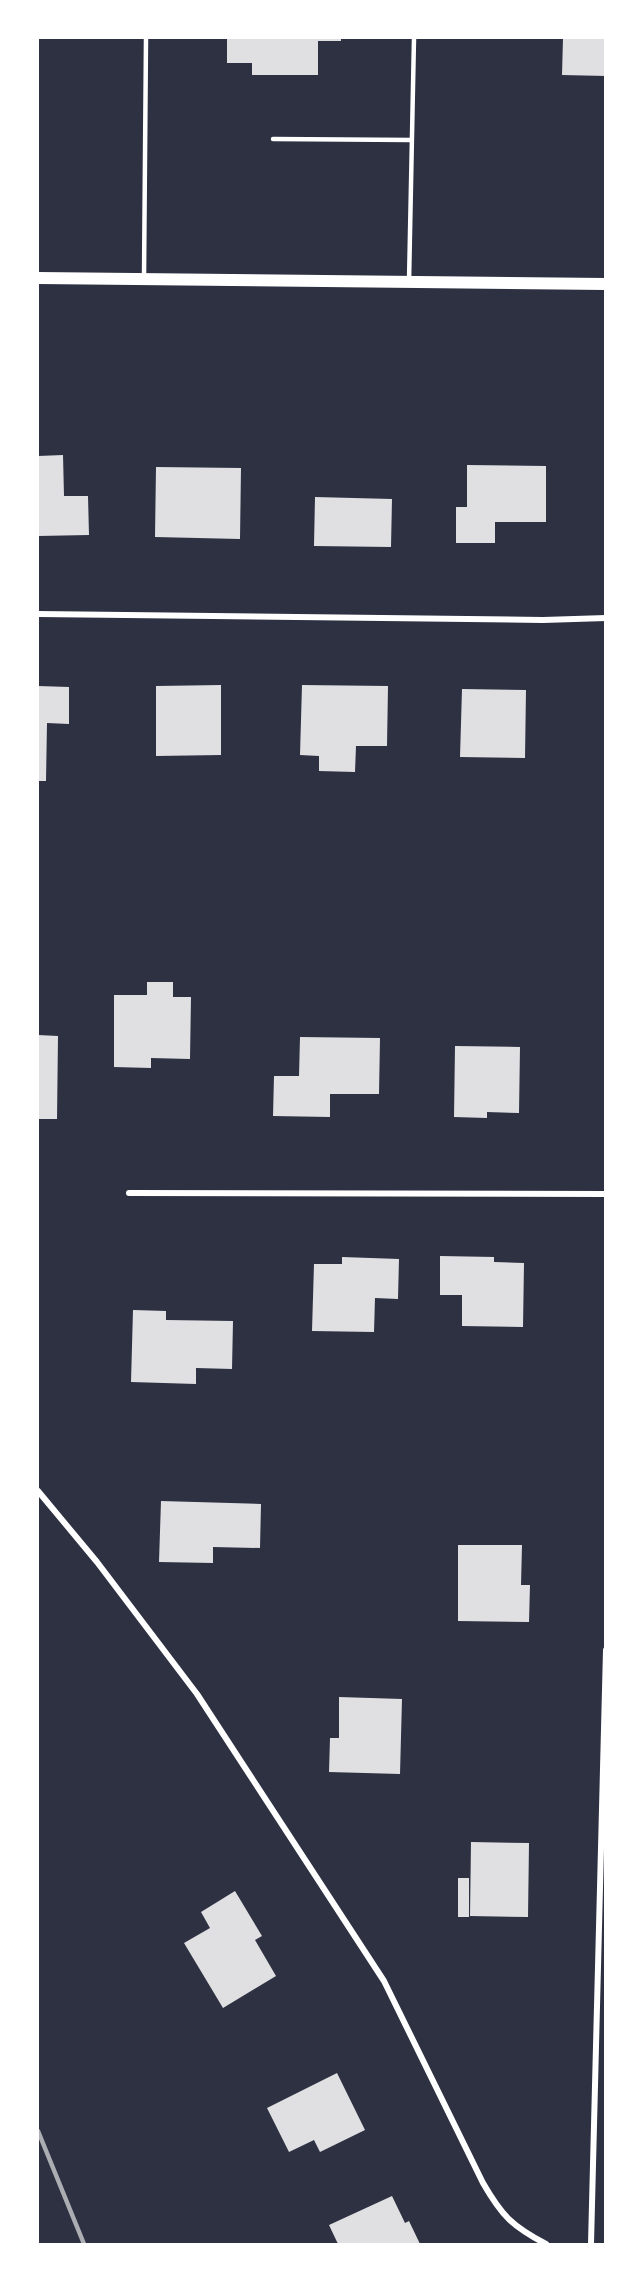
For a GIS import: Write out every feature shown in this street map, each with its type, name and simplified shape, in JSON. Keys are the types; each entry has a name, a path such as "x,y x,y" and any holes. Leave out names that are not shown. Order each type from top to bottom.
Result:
{"main road":[{"path":"38,278 606,284"}],"street":[{"path":"38,614 543,620 606,618"},
{"path":"129,1193 606,1194"},
{"path":"38,1491 97,1562 197,1694 384,1981 483,2183 501,2213 520,2231 546,2244"},
{"path":"591,2244 606,1650"}],"lane":[{"path":"144,280 146,38"},
{"path":"410,282 414,38"},
{"path":"273,139 412,141"}],"building":[{"path":"227,38 341,38 341,41 318,41 318,75 252,75 252,63 227,63"},
{"path":"563,38 606,38 606,76 562,75"},
{"path":"63,455 64,496 88,496 89,535 38,536 38,456"},
{"path":"467,465 546,466 546,522 495,522 495,543 456,543 456,507 467,507"},
{"path":"156,467 241,468 240,539 155,537"},
{"path":"315,497 392,499 391,547 314,546"},
{"path":"221,685 221,755 156,756 156,686"},
{"path":"302,685 388,686 387,746 356,746 355,772 319,771 319,756 300,755"},
{"path":"38,686 69,687 69,724 47,723 46,781 38,781"},
{"path":"462,689 526,690 525,758 460,757"},
{"path":"147,982 173,982 173,997 191,997 190,1059 151,1058 151,1068 114,1067 114,995 147,995"},
{"path":"38,1035 58,1036 57,1119 38,1119"},
{"path":"300,1037 380,1038 379,1094 330,1094 330,1117 273,1116 274,1076 299,1076"},
{"path":"455,1046 520,1047 519,1113 487,1112 487,1118 454,1117"},
{"path":"440,1256 494,1257 494,1262 524,1263 523,1327 462,1326 462,1295 440,1295"},
{"path":"342,1257 399,1259 398,1299 375,1298 374,1332 312,1331 314,1264 342,1264"},
{"path":"133,1310 166,1311 166,1320 233,1321 232,1369 196,1368 196,1384 131,1382"},
{"path":"161,1501 261,1504 260,1548 213,1547 213,1563 159,1562"},
{"path":"458,1545 522,1545 521,1585 530,1585 529,1622 458,1621"},
{"path":"339,1697 402,1699 400,1774 329,1772 330,1738 339,1738"},
{"path":"471,1842 529,1843 528,1917 470,1916"},
{"path":"458,1878 469,1878 469,1917 458,1917"},
{"path":"235,1891 262,1936 255,1940 276,1976 223,2008 184,1943 210,1928 201,1912"},
{"path":"337,2073 365,2130 320,2152 314,2140 289,2152 267,2108"},
{"path":"392,2196 405,2223 409,2221 420,2244 338,2244 329,2225"}],"railway":[{"path":"38,2131 84,2244"}]}
